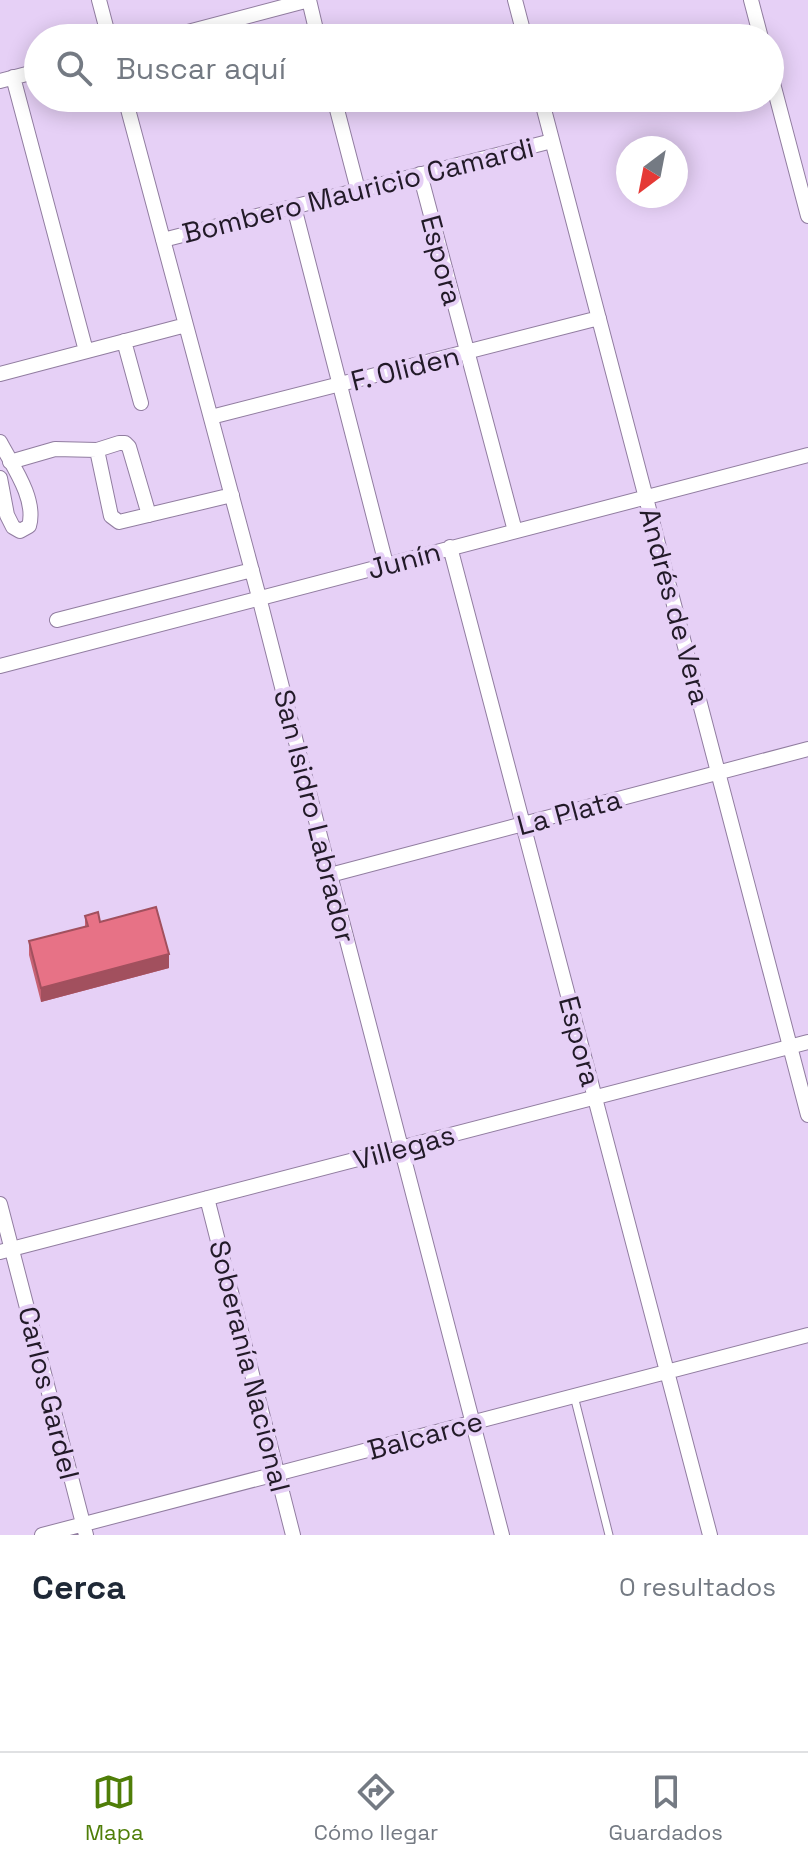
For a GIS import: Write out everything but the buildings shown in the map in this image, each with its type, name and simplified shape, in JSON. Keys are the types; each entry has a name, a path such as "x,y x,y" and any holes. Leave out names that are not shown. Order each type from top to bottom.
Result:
{"street":[{"path":"99,0 105,24"},
{"path":"218,24 309,0 315,24"},
{"path":"515,0 521,24"},
{"path":"751,0 757,24"},
{"path":"6,79 86,351"},
{"name":"San Isidro Labrador","path":"129,112 252,570 502,1535"},
{"path":"338,112 358,190"},
{"name":"Andrés de Vera","path":"545,112 808,1115"},
{"path":"781,112 808,216"},
{"name":"Bombero Mauricio Camardi","path":"163,240 552,141"},
{"name":"Espora","path":"420,174 515,531"},
{"path":"294,207 386,564"},
{"name":"F. Oliden","path":"211,417 599,318"},
{"path":"0,374 186,325"},
{"path":"124,341 141,403"},
{"path":"0,442 25,491 32,515 29,526 20,531 13,527 7,515 0,478"},
{"path":"10,462 55,449 97,450 125,443 129,447 149,515"},
{"path":"97,450 111,516 119,522 232,495"},
{"name":"Junín","path":"0,666 808,455"},
{"name":"Espora","path":"450,547 710,1535"},
{"path":"57,620 252,570"},
{"name":"La Plata","path":"330,875 808,749"},
{"name":"Villegas","path":"6,1250 808,1042"},
{"name":"Soberanía Nacional","path":"207,1198 293,1535"},
{"name":"Carlos Gardel","path":"0,1204 6,1250 84,1530"},
{"name":"Balcarce","path":"42,1535 84,1530 277,1473 808,1335"}],"lane":[{"path":"574,1396 609,1535"}]}
